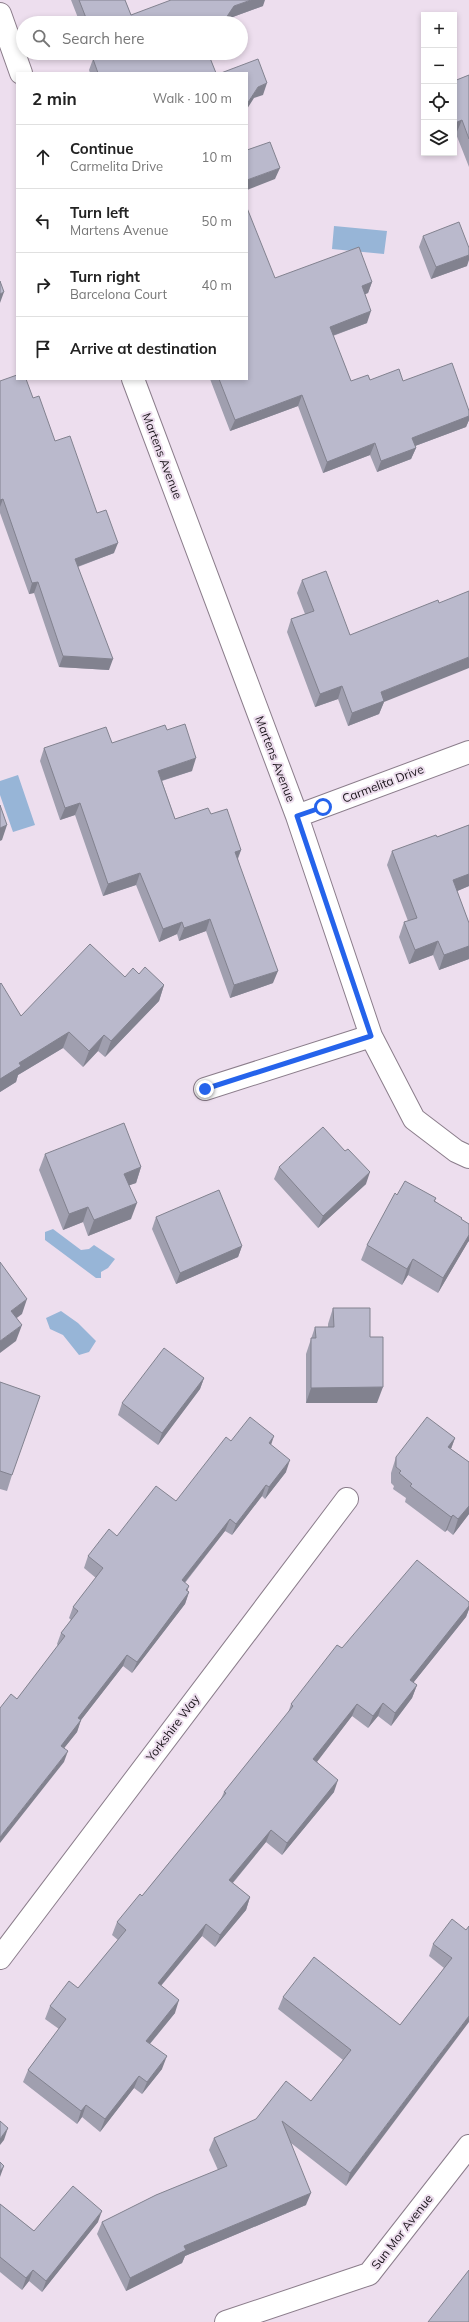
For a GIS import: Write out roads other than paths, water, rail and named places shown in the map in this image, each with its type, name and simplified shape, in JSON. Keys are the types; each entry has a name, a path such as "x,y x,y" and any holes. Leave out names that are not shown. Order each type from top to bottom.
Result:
{"street":[{"path":"0,14 16,59"},
{"path":"16,60 21,72"},
{"name":"Martens Avenue","path":"133,380 297,816 371,1036 414,1120 456,1151 469,1157"},
{"name":"Carmelita Drive","path":"297,816 469,752"},
{"path":"205,1089 371,1036"},
{"name":"Yorkshire Way","path":"0,1958 347,1499"},
{"name":"Sun Mor Avenue","path":"226,2322 369,2274 469,2146"}],"water":[{"path":"334,226 387,231 384,254 332,249"},
{"path":"18,775 35,825 13,832 0,795 0,781"},
{"path":"53,1229 81,1250 89,1249 94,1245 115,1259 108,1268 101,1272 101,1278 96,1278 45,1240 45,1232"},
{"path":"61,1311 78,1323 96,1341 89,1352 79,1355 63,1335 50,1329 46,1318"}]}
